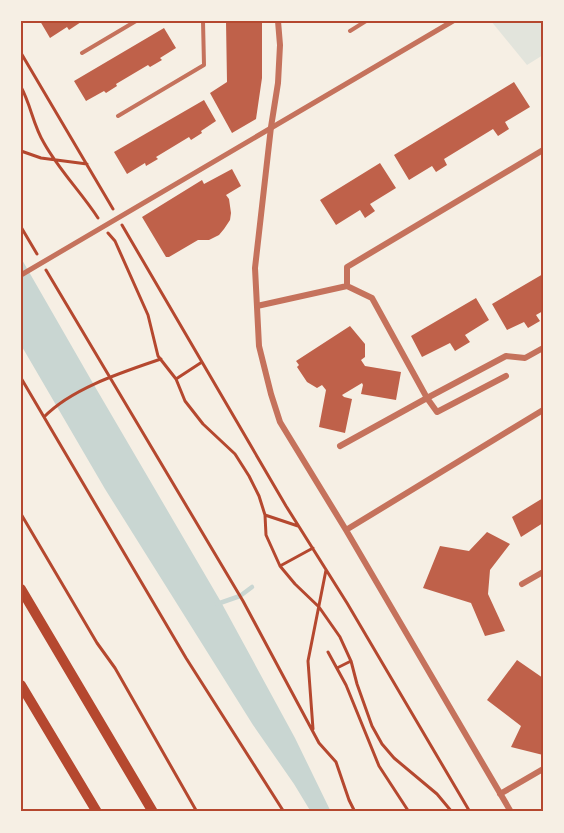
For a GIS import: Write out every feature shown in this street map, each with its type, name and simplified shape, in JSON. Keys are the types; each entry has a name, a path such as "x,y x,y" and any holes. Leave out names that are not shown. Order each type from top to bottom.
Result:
{"main road":[{"path":"21,589 153,812"},
{"path":"21,685 98,812"}],"street":[{"path":"278,21 280,45 278,82 255,268 259,346 271,394 280,422 511,812"},
{"path":"21,275 453,21"},
{"path":"347,286 347,267 543,150"},
{"path":"257,306 347,286 372,298 437,412 506,376"},
{"path":"340,446 506,356 525,358 543,348"},
{"path":"345,530 543,410"},
{"path":"522,584 543,572"},
{"path":"500,794 543,769"}],"lane":[{"path":"82,53 136,21"},
{"path":"118,116 204,65 203,21"},
{"path":"350,31 366,21"}],"path":[{"path":"21,53 470,812"},
{"path":"21,87 35,128 54,160 115,241 148,315 158,356 176,379 185,401 197,417 235,454 249,476 265,515 266,535 280,566 294,584 319,607 340,637 351,661 372,726 382,744 400,764 437,794 452,812"},
{"path":"21,151 41,158 87,164"},
{"path":"21,227 38,256"},
{"path":"44,265 243,601 319,743 336,762 355,812"},
{"path":"44,417 54,408 109,377 161,359"},
{"path":"176,379 202,362"},
{"path":"21,378 186,658 284,812"},
{"path":"21,514 97,643 115,668 197,812"},
{"path":"265,515 299,526"},
{"path":"280,566 313,548"},
{"path":"313,731 308,661 327,570"},
{"path":"328,652 345,685 379,766 409,812"},
{"path":"337,668 351,661"}],"shaded area":[{"path":"491,21 543,21 543,55 527,65"},
{"path":"21,258 221,602 295,738 331,812 311,812 253,725 105,489 21,345"}],"building":[{"path":"40,21 81,22 69,30 67,27 50,38"},
{"path":"226,21 262,21 262,78 256,119 232,133 210,93 227,82"},
{"path":"164,28 176,48 160,58 162,60 150,67 148,65 116,84 117,86 106,93 104,91 86,101 74,81"},
{"path":"514,82 530,107 505,122 509,129 498,136 493,129 444,159 447,165 436,172 432,166 409,180 394,155"},
{"path":"204,100 216,121 191,140 189,137 156,157 158,159 146,166 145,163 127,174 114,152"},
{"path":"380,163 396,188 370,204 375,211 365,218 360,210 336,225 320,200"},
{"path":"232,169 241,186 226,195 229,199 231,213 230,220 224,229 219,235 209,240 198,240 166,257 142,217 202,180 204,184"},
{"path":"543,274 543,311 536,315 540,321 528,328 524,322 507,330 492,304"},
{"path":"476,298 489,320 465,335 470,342 455,351 450,343 422,357 411,336"},
{"path":"350,326 365,344 365,357 361,360 365,366 401,372 396,400 361,394 362,383 342,395 352,399 345,433 319,427 326,390 322,385 317,388 307,382 297,367 299,365 296,361"},
{"path":"543,498 543,523 521,537 512,517"},
{"path":"487,532 510,544 490,570 488,594 505,631 485,636 471,603 423,588 440,546 469,551"},
{"path":"517,660 543,678 543,755 511,747 521,726 487,700"}],"waterway":[{"path":"217,604 240,596 252,587"}]}
